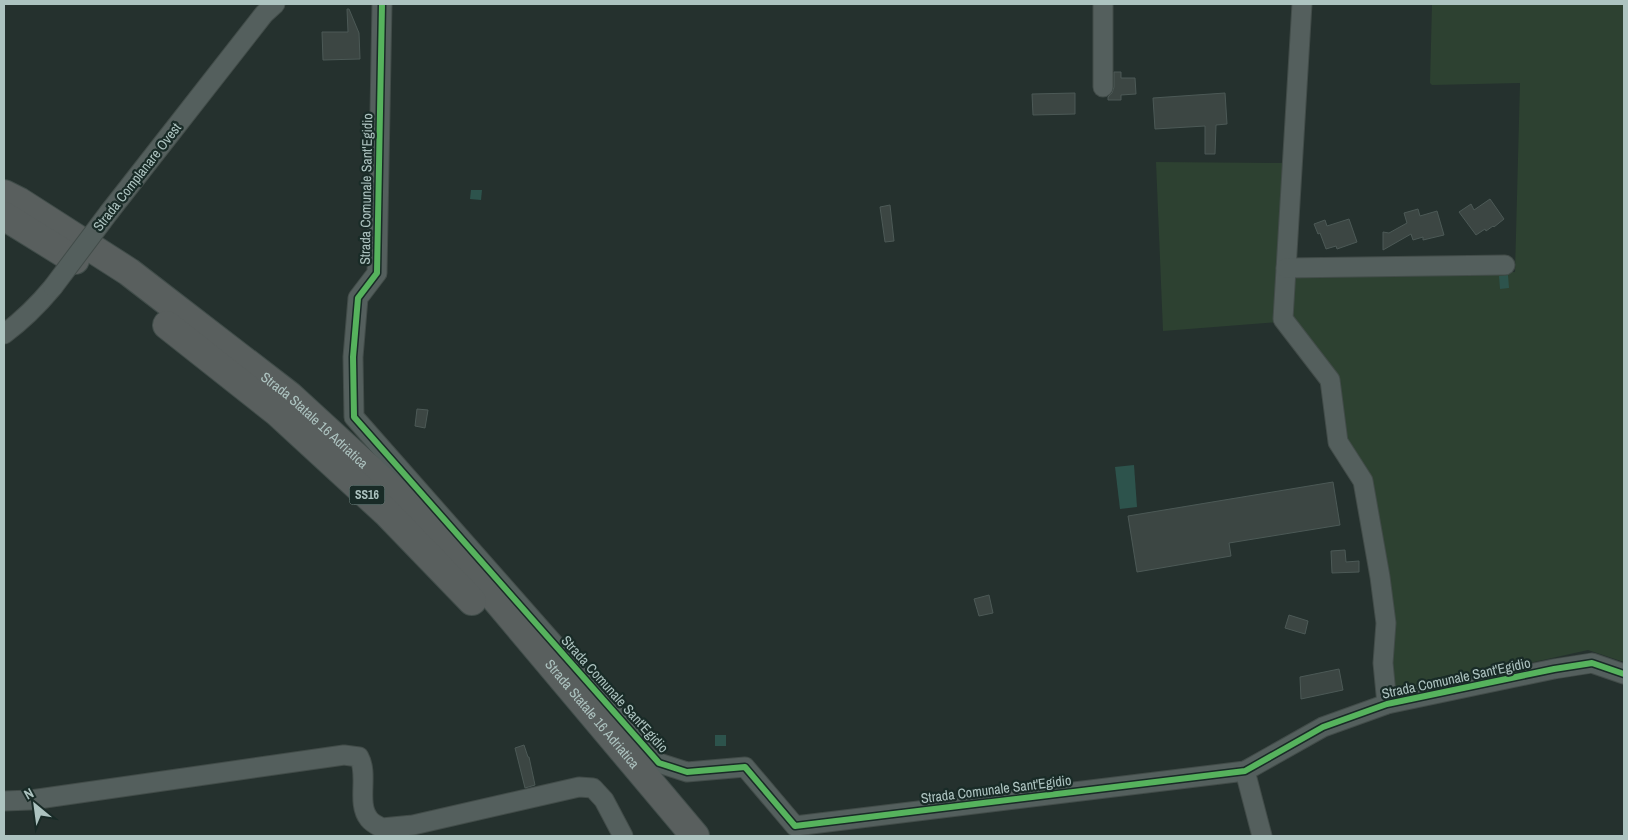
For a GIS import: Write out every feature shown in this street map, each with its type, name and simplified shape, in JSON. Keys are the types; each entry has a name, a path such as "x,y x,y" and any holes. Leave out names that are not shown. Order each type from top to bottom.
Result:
{"highway":[{"name":"Strada Statale 16 Adriatica","path":"4,194 20,202 137,278 290,396 392,489 494,597 695,836"},
{"name":"Strada Statale 16 Adriatica","path":"4,216 122,289 277,412 388,514 481,611 674,836"}],"street":[{"name":"Strada Comunale Sant'Egidio","path":"382,4 377,272 358,298 352,357 354,417 660,763 686,772 745,767 795,826 1245,771 1323,726 1387,704 1554,669 1592,663 1624,674"},
{"path":"1103,4 1103,87"},
{"path":"1302,4 1283,319 1330,380 1338,442 1363,481 1386,623 1383,663 1387,704"},
{"name":"Strada Complanare Ovest","path":"4,334 38,305 53,287 269,7"},
{"path":"1286,268 1505,266"},
{"path":"4,801 30,800 344,755 359,757 363,765 363,806 369,819 382,828 414,831 579,787 592,788 604,800 623,836"},
{"path":"1245,771 1262,836"}],"shaded area":[{"path":"1432,4 1624,4 1624,662 1588,650 1391,694 1392,624 1345,440 1336,375 1289,315 1291,274 1515,272 1520,83 1432,85 1430,83"},
{"path":"1156,162 1283,163 1279,322 1163,331"},
{"path":"471,190 482,190 481,200 470,199"},
{"path":"1508,275 1509,288 1500,289 1499,276"},
{"path":"1134,465 1137,507 1120,509 1115,467"},
{"path":"715,735 726,735 726,746 715,746"}],"building":[{"path":"347,9 349,9 359,33 360,59 323,60 322,32 348,32"},
{"path":"1114,72 1121,72 1121,78 1135,78 1136,94 1121,95 1121,100 1108,100 1114,87"},
{"path":"1075,93 1075,114 1033,115 1032,94"},
{"path":"1225,93 1227,124 1216,125 1215,154 1205,154 1205,126 1155,129 1153,98"},
{"path":"1490,199 1504,219 1494,227 1486,231 1485,229 1476,235 1459,212 1471,204 1474,210"},
{"path":"890,205 894,241 885,242 880,207"},
{"path":"1418,209 1420,216 1437,211 1444,235 1423,240 1423,237 1413,240 1411,234 1383,250 1383,232 1389,233 1407,223 1404,213"},
{"path":"1349,219 1357,242 1337,249 1336,246 1326,249 1320,233 1318,234 1314,224 1325,220 1327,226"},
{"path":"417,409 428,410 425,428 415,426"},
{"path":"1333,482 1340,525 1229,543 1231,556 1137,572 1128,516"},
{"path":"1345,550 1346,562 1359,561 1359,572 1332,573 1331,551"},
{"path":"989,595 993,613 979,616 974,599"},
{"path":"1289,615 1308,621 1305,634 1285,628"},
{"path":"1339,669 1343,690 1301,699 1300,677"},
{"path":"524,745 529,757 535,785 525,788 515,748"}],"cycle path":[{"path":"382,4 377,273 358,298 353,357 354,417 659,763 687,772 745,767 795,826 1245,771 1323,727 1387,704 1554,669 1592,663 1624,674"}]}
